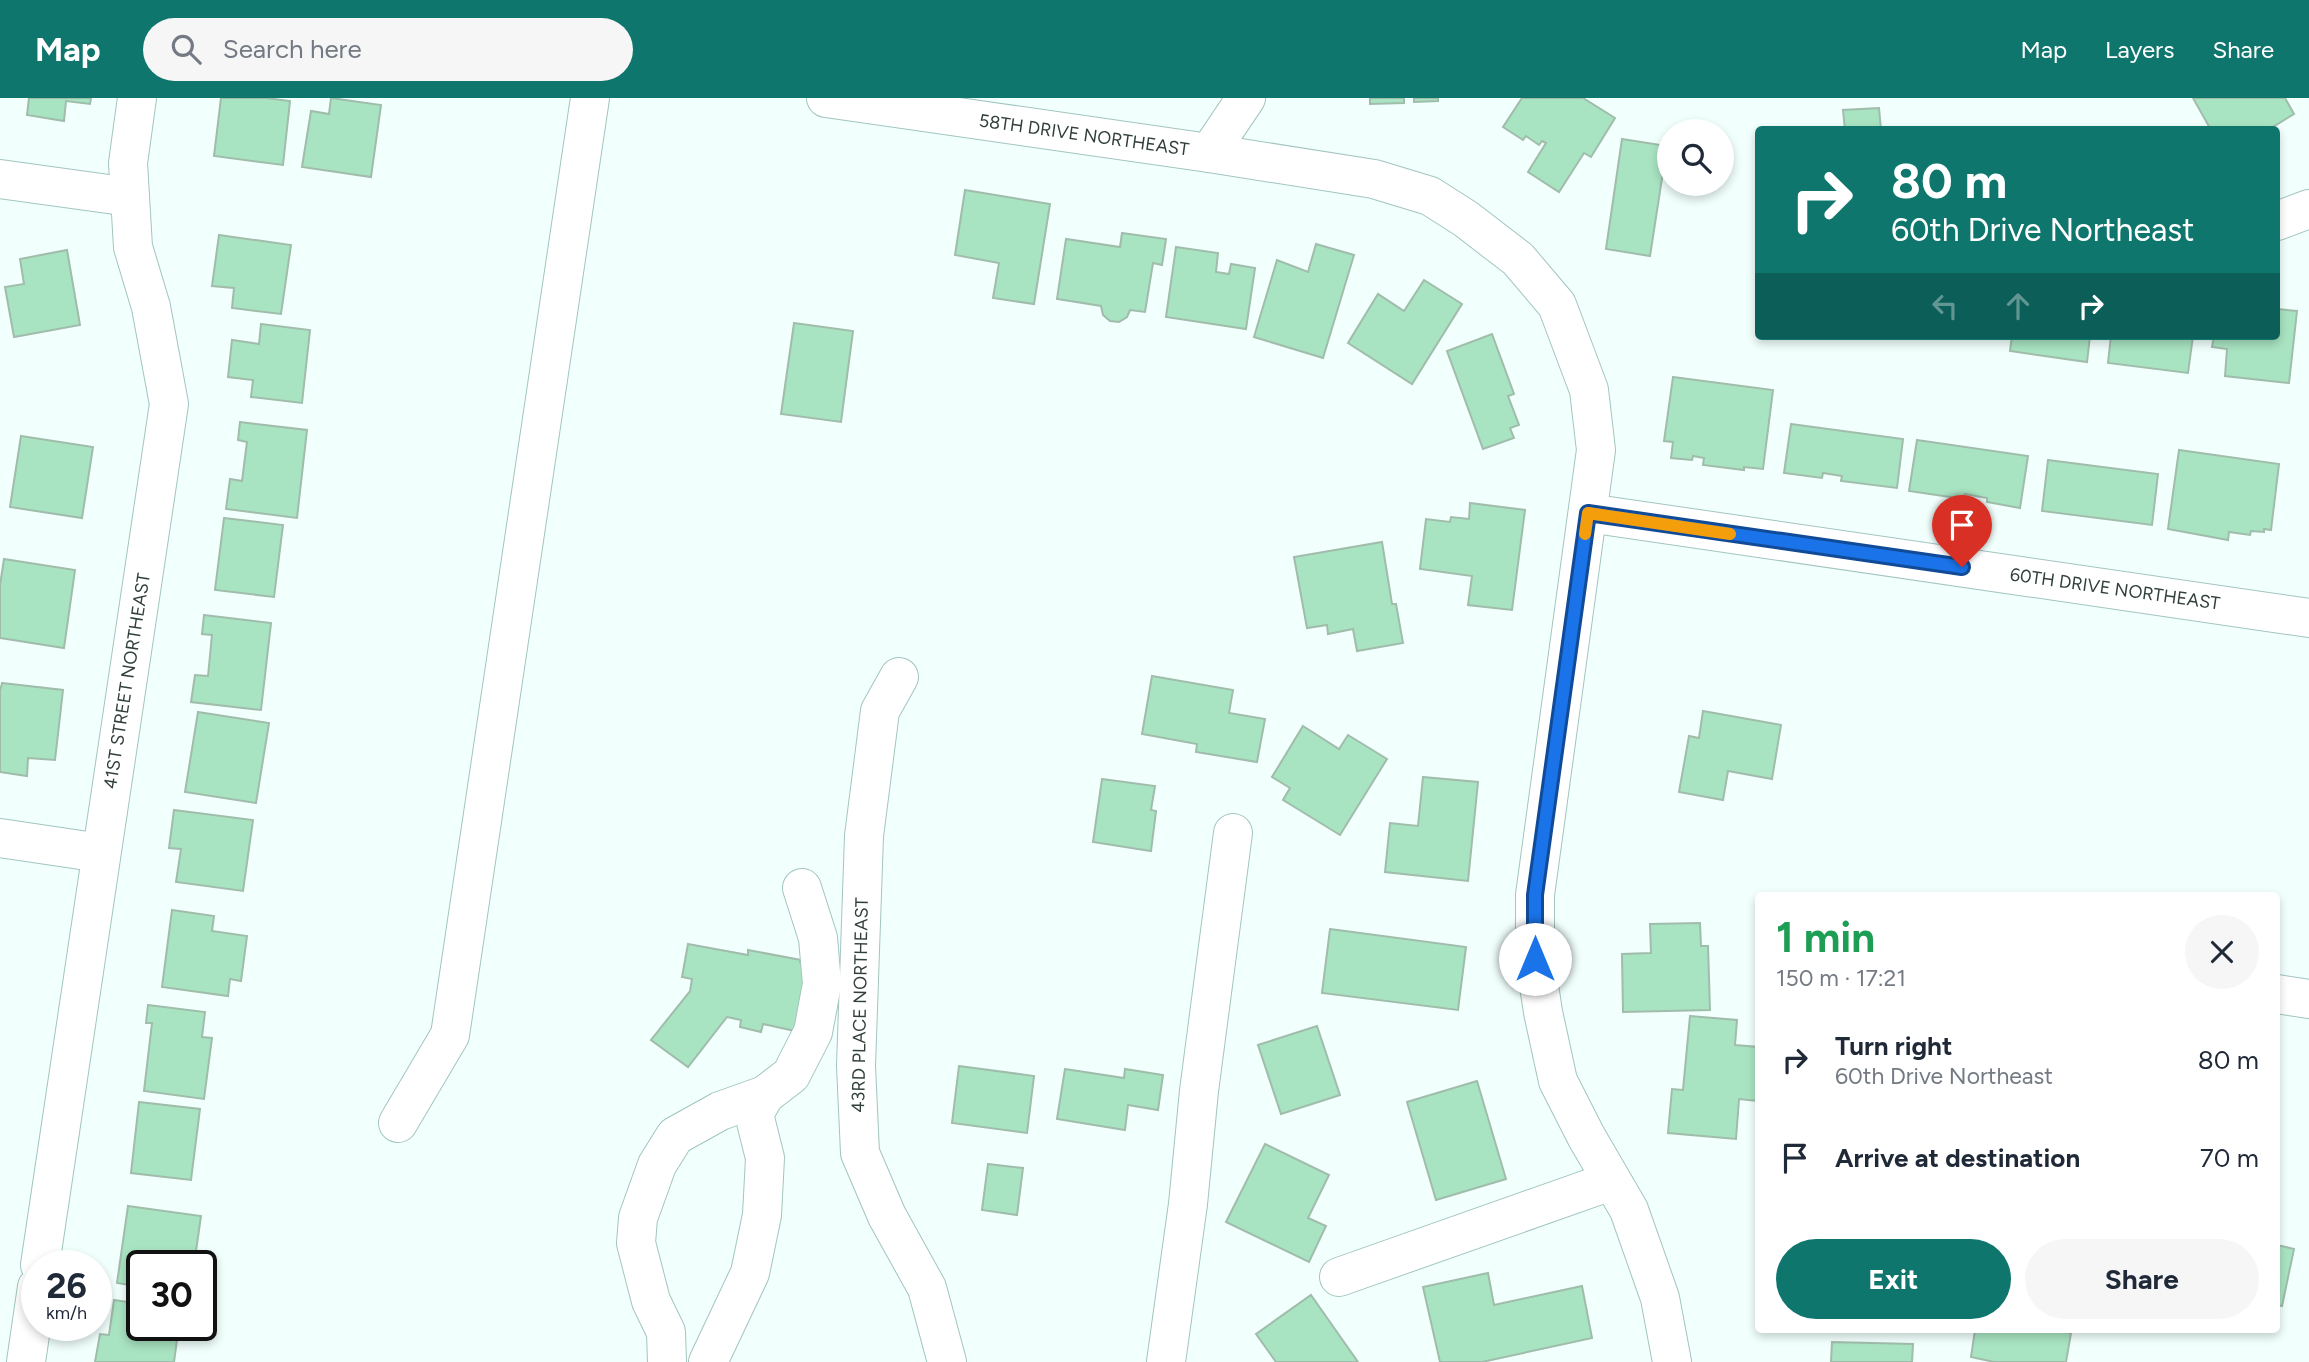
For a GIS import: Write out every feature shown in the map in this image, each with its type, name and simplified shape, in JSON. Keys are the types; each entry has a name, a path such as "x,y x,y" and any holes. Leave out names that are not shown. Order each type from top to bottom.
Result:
{"street":[{"name":"41ST STREET NORTHEAST","path":"42,1250 169,404 151,307 133,247 128,163 138,98"},
{"path":"398,1123 450,1035 590,98"},
{"name":"58TH DRIVE NORTHEAST","path":"826,98 961,107 1209,153 1374,179 1430,196 1466,219 1518,259 1557,305 1589,390 1596,450 1535,895 1535,959 1558,1081 1629,1210 1660,1297 1672,1362"},
{"name":"58TH DRIVE NORTHEAST","path":"1209,153 1246,98"},
{"path":"0,179 130,197"},
{"path":"2280,220 2309,209"},
{"name":"60TH DRIVE NORTHEAST","path":"1588,513 2309,618"},
{"name":"43RD PLACE NORTHEAST","path":"899,677 880,710 864,836 856,1066 860,1153 887,1216 928,1288 947,1362"},
{"path":"1166,1362 1233,833"},
{"path":"0,838 101,853"},
{"path":"667,1362 666,1332 651,1301 636,1243 638,1218 657,1165 675,1136 720,1111 765,1095 791,1075 813,1032 822,984 817,938 802,888"},
{"path":"2280,994 2309,999"},
{"path":"708,1362 750,1273 762,1216 765,1158 754,1114 765,1095"},
{"path":"1339,1277 1611,1181"},
{"path":"26,1362 29,1341"}],"building":[{"path":"29,98 91,98 90,104 66,101 64,121 27,115"},
{"path":"221,98 290,101 283,165 214,156"},
{"path":"331,98 381,105 371,177 302,167 311,111 329,114"},
{"path":"1370,98 1404,98 1404,103 1370,104"},
{"path":"1414,98 1438,98 1438,101 1414,102"},
{"path":"1522,98 1583,98 1615,118 1591,157 1584,153 1559,192 1528,172 1546,143 1542,141 1539,145 1526,136 1523,140 1503,127"},
{"path":"2193,98 2285,98 2294,114 2274,126 2209,126"},
{"path":"1879,108 1881,126 1845,126 1843,110"},
{"path":"1622,139 1657,144 1657,196 1659,196 1650,256 1606,249"},
{"path":"965,190 1050,204 1034,304 993,298 999,263 955,255"},
{"path":"1122,233 1166,239 1162,265 1153,263 1145,312 1130,310 1127,317 1119,322 1110,321 1103,315 1101,306 1057,299 1066,239 1120,247"},
{"path":"219,235 291,245 281,314 232,308 234,288 212,286"},
{"path":"1316,244 1354,255 1323,358 1254,337 1277,260 1308,272"},
{"path":"1176,247 1218,253 1216,272 1229,274 1231,264 1255,268 1246,329 1166,317"},
{"path":"67,250 80,325 14,337 5,287 24,284 20,259"},
{"path":"1424,280 1462,304 1412,384 1348,343 1378,294 1404,311"},
{"path":"2280,309 2297,311 2289,383 2225,376 2227,349 2212,347 2213,340 2280,340"},
{"path":"794,323 853,331 841,422 781,414"},
{"path":"261,324 310,330 302,403 251,397 253,380 228,377 232,340 259,344"},
{"path":"1492,334 1514,394 1508,396 1519,425 1510,428 1514,438 1483,449 1447,351"},
{"path":"2011,340 2090,340 2087,362 2010,351"},
{"path":"2111,340 2192,340 2188,373 2108,363"},
{"path":"1673,377 1773,390 1763,469 1744,467 1744,470 1703,465 1704,458 1693,456 1692,460 1671,458 1673,442 1664,441"},
{"path":"240,422 307,430 297,518 226,509 230,479 242,481 247,442 238,440"},
{"path":"1791,424 1903,439 1897,488 1841,481 1842,476 1823,473 1822,478 1784,473"},
{"path":"21,436 93,447 82,518 10,507"},
{"path":"1917,440 2028,456 2020,508 1987,502 1987,498 1965,494 1964,499 1909,491"},
{"path":"2179,450 2279,464 2271,530 2251,531 2250,535 2229,532 2228,540 2168,529"},
{"path":"2048,460 2158,474 2152,525 2042,511"},
{"path":"1470,503 1525,510 1512,610 1468,605 1472,576 1420,569 1426,519 1450,522 1451,517 1469,519"},
{"path":"224,518 283,525 274,597 215,590"},
{"path":"1382,542 1392,604 1396,604 1403,643 1357,651 1353,629 1328,634 1327,625 1307,628 1294,557"},
{"path":"4,559 75,570 64,648 0,638 0,585"},
{"path":"204,615 271,623 261,710 191,702 195,675 208,676 212,635 202,634"},
{"path":"1152,676 1233,690 1229,713 1265,719 1257,762 1196,752 1197,744 1142,734"},
{"path":"2,683 63,690 55,760 28,758 27,776 0,772"},
{"path":"1703,711 1781,725 1772,779 1728,771 1723,800 1679,792 1689,736 1699,738"},
{"path":"198,712 269,723 256,803 185,792"},
{"path":"1303,726 1339,749 1348,735 1387,759 1340,835 1283,800 1290,788 1272,777"},
{"path":"1423,777 1478,782 1468,881 1385,872 1390,823 1418,826"},
{"path":"1102,779 1155,786 1151,810 1156,811 1151,851 1093,842"},
{"path":"174,810 253,820 243,891 176,882 181,849 169,848"},
{"path":"172,910 214,916 212,931 247,936 241,981 230,979 228,996 162,987"},
{"path":"1700,923 1701,946 1708,946 1710,1010 1623,1012 1622,954 1651,953 1650,924"},
{"path":"1330,929 1466,947 1458,1010 1322,993"},
{"path":"688,944 748,955 748,950 801,960 800,962 807,964 795,1031 763,1024 761,1032 740,1027 741,1020 727,1017 688,1067 651,1040 690,991 692,979 682,977"},
{"path":"148,1005 205,1012 202,1037 212,1038 204,1099 144,1091 152,1023 146,1023"},
{"path":"1690,1016 1737,1020 1735,1045 1755,1047 1755,1101 1739,1099 1736,1139 1668,1133 1672,1089 1683,1090"},
{"path":"1317,1026 1340,1095 1281,1114 1258,1045"},
{"path":"959,1066 1034,1076 1027,1133 952,1123"},
{"path":"1065,1069 1124,1078 1125,1069 1163,1075 1158,1110 1128,1105 1125,1130 1057,1119"},
{"path":"1477,1081 1506,1179 1436,1200 1407,1102"},
{"path":"139,1102 200,1109 191,1180 131,1173"},
{"path":"1265,1144 1329,1175 1308,1218 1326,1226 1309,1262 1226,1222"},
{"path":"988,1164 1023,1168 1017,1215 982,1210"},
{"path":"128,1206 201,1216 196,1250 126,1250 126,1284 117,1283"},
{"path":"2280,1246 2294,1249 2280,1306"},
{"path":"1488,1273 1494,1305 1582,1286 1592,1338 1482,1362 1440,1362 1423,1287"},
{"path":"1311,1295 1358,1362 1276,1362 1256,1334"},
{"path":"114,1300 126,1302 126,1341 177,1341 174,1362 95,1362 99,1341 112,1341"},
{"path":"1975,1333 2071,1333 2066,1362 1994,1362 1971,1357"},
{"path":"1832,1342 1913,1344 1912,1362 1831,1362"}],"slow traffic":[{"path":"1585,534 1588,513 1730,534"}],"route":[{"path":"1535,959 1535,895 1588,513 1962,567"}]}
